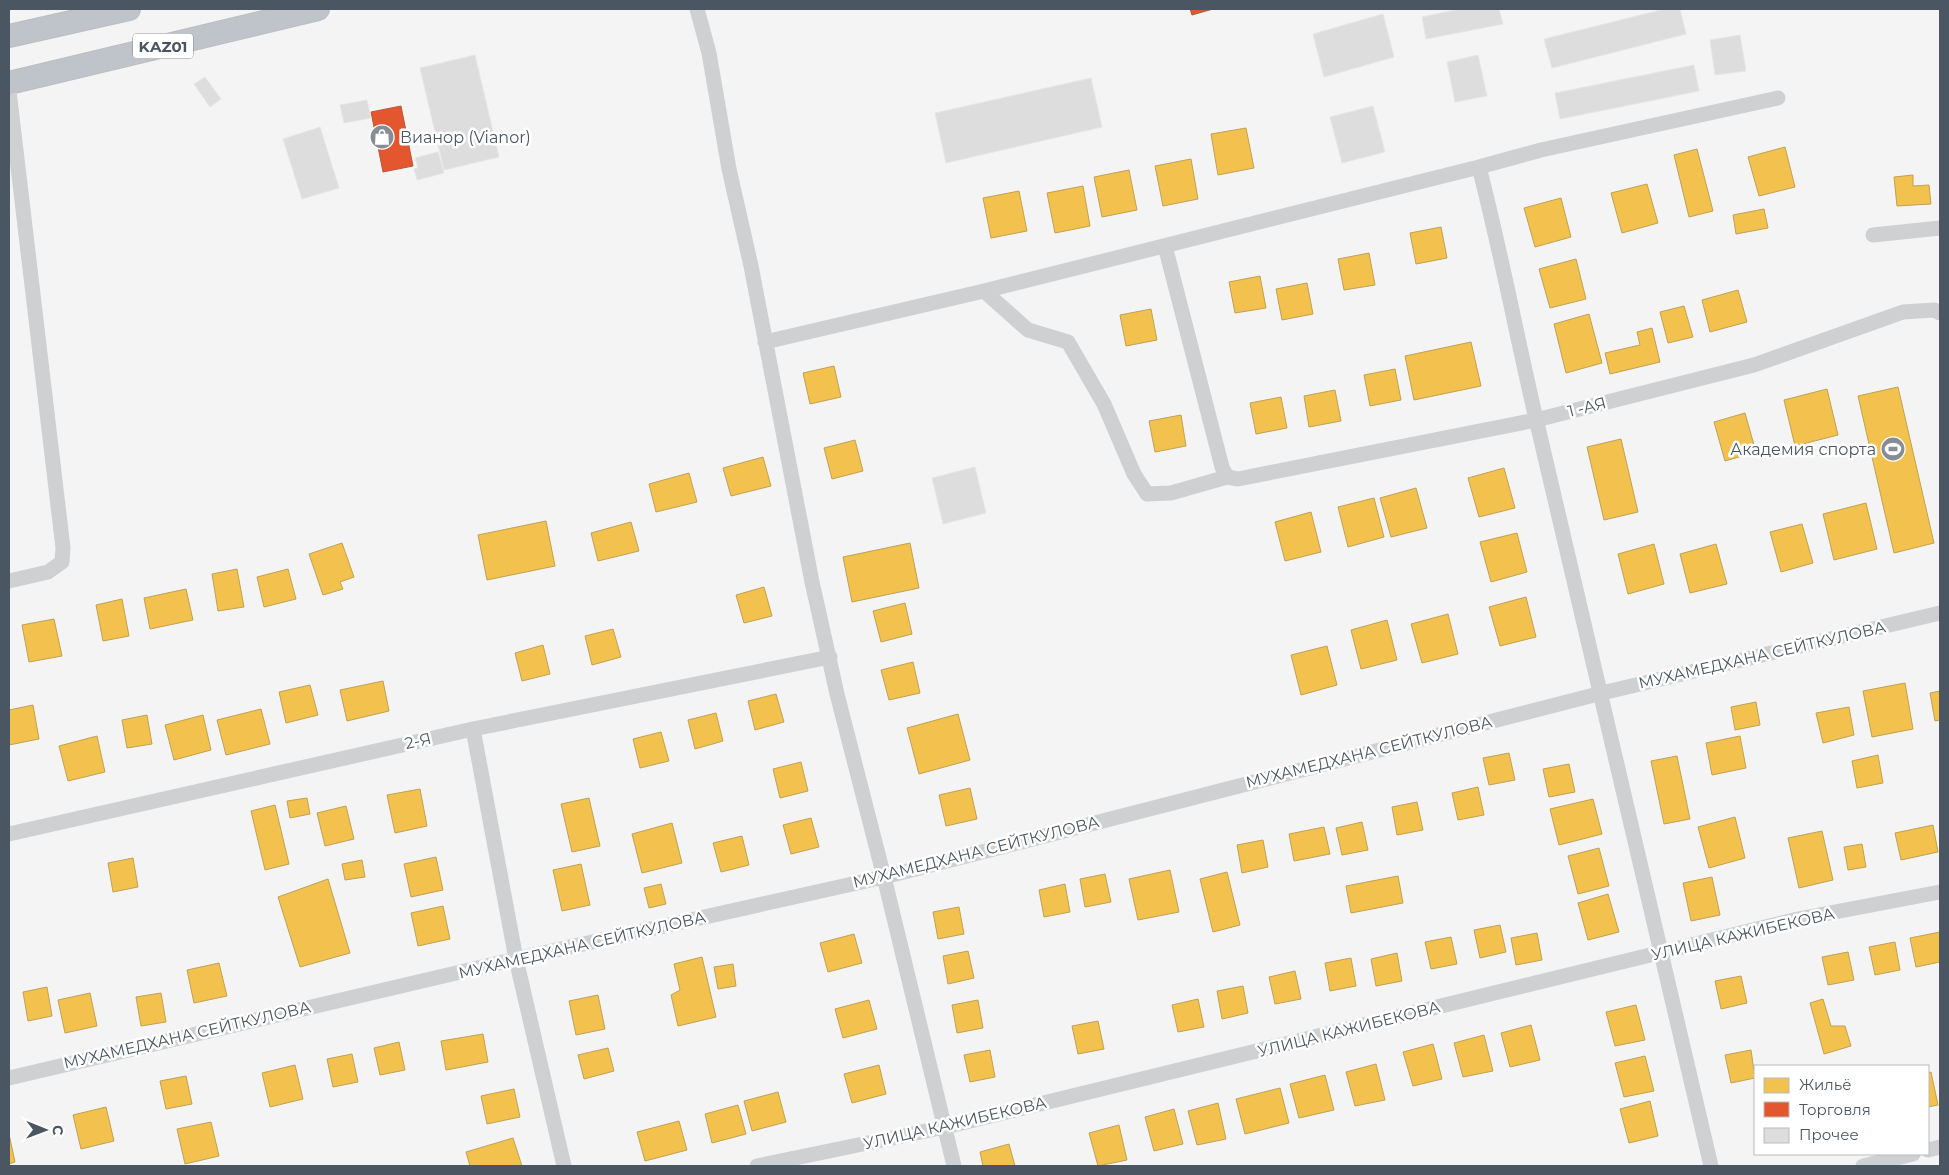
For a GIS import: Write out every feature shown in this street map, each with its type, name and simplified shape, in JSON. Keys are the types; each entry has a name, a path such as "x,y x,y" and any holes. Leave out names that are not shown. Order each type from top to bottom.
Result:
{"highway":[{"path":"9,36 129,9"},
{"name":"KАZ01","path":"9,83 318,9"}],"street":[{"path":"697,9 709,53 729,169 751,266 812,582 837,694 884,877 954,1166"},
{"path":"9,91 64,548 62,562 48,572 9,582"},
{"path":"765,342 984,291 1541,150 1778,98"},
{"path":"1479,167 1536,420 1602,693 1711,1166"},
{"path":"1873,235 1940,228"},
{"path":"1165,246 1222,467 1227,477"},
{"name":"1 -АЯ","path":"984,291 1028,330 1068,342 1104,404 1134,474 1147,494 1171,493 1227,477 1238,479 1536,420 1754,364 1903,312 1934,310 1940,313"},
{"name":"МУХАМЕДХАНА СЕЙТКУЛОВА","path":"9,1078 516,959 884,877 1602,693 1940,613"},
{"name":"2-Я","path":"9,834 473,729 830,657"},
{"path":"473,729 516,959 564,1166"},
{"name":"УЛИЦА КАЖИБЕКОВА","path":"757,1166 945,1127 1798,919 1940,892"},
{"path":"1863,1166 1909,1155"}],"building: Жильё":[{"path":"1246,128 1254,168 1218,175 1211,134"},
{"path":"1785,147 1795,187 1759,196 1748,157"},
{"path":"1697,149 1713,211 1689,217 1674,155"},
{"path":"1191,159 1198,199 1163,206 1155,166"},
{"path":"1129,170 1137,210 1102,217 1094,177"},
{"path":"1913,175 1913,186 1929,185 1931,204 1897,206 1894,177"},
{"path":"1647,184 1658,223 1622,233 1611,193"},
{"path":"1083,186 1090,226 1055,233 1047,193"},
{"path":"1019,191 1027,231 991,238 983,198"},
{"path":"1561,198 1571,237 1535,247 1524,208"},
{"path":"1764,209 1768,228 1736,234 1733,215"},
{"path":"1441,227 1447,258 1416,264 1410,233"},
{"path":"1369,253 1375,285 1344,290 1338,259"},
{"path":"1576,259 1586,299 1550,308 1539,269"},
{"path":"1260,276 1266,308 1235,313 1229,282"},
{"path":"1307,283 1313,314 1282,320 1276,289"},
{"path":"1738,290 1747,322 1710,332 1702,300"},
{"path":"1684,306 1693,337 1668,343 1660,312"},
{"path":"1151,309 1157,340 1126,346 1120,315"},
{"path":"1589,314 1602,363 1566,373 1554,324"},
{"path":"1652,328 1660,362 1610,374 1605,353 1640,345 1637,332"},
{"path":"1471,342 1481,386 1414,400 1405,356"},
{"path":"834,366 841,397 810,404 803,373"},
{"path":"1395,369 1401,400 1370,406 1364,375"},
{"path":"1898,387 1934,543 1894,553 1858,396"},
{"path":"1827,389 1838,435 1795,446 1784,400"},
{"path":"1335,390 1341,421 1309,427 1304,396"},
{"path":"1281,397 1287,428 1256,434 1250,403"},
{"path":"1745,413 1756,452 1725,461 1714,422"},
{"path":"1181,415 1186,446 1155,452 1149,421"},
{"path":"1621,439 1638,512 1604,520 1587,447"},
{"path":"855,440 863,471 832,479 824,448"},
{"path":"763,457 771,486 731,496 723,468"},
{"path":"1504,468 1515,508 1479,517 1468,478"},
{"path":"689,473 697,502 656,512 649,484"},
{"path":"1416,488 1427,528 1391,537 1380,498"},
{"path":"1374,498 1384,537 1348,547 1338,507"},
{"path":"1866,503 1877,549 1834,560 1823,514"},
{"path":"1311,512 1321,552 1285,561 1275,522"},
{"path":"546,521 555,566 487,580 478,535"},
{"path":"631,522 639,551 598,561 591,533"},
{"path":"1802,524 1813,563 1781,572 1770,532"},
{"path":"1517,533 1527,572 1491,582 1480,542"},
{"path":"342,543 354,577 340,582 343,589 323,595 309,554"},
{"path":"910,543 919,588 852,602 843,557"},
{"path":"1654,544 1664,584 1628,594 1618,554"},
{"path":"1716,544 1727,584 1690,593 1680,554"},
{"path":"237,569 244,607 218,611 212,574"},
{"path":"288,569 296,599 264,607 257,577"},
{"path":"764,587 772,616 744,623 736,595"},
{"path":"186,589 193,620 150,629 144,598"},
{"path":"1526,597 1536,637 1500,646 1489,607"},
{"path":"122,599 129,636 103,641 96,605"},
{"path":"905,603 912,634 881,642 873,611"},
{"path":"1448,614 1458,654 1422,663 1411,624"},
{"path":"54,619 62,656 29,662 22,625"},
{"path":"1387,620 1397,660 1361,669 1351,630"},
{"path":"613,629 621,657 592,665 585,636"},
{"path":"543,645 550,674 522,681 515,653"},
{"path":"1327,646 1337,685 1301,695 1291,655"},
{"path":"913,662 920,693 889,700 881,670"},
{"path":"383,681 389,711 347,721 340,690"},
{"path":"1905,683 1913,729 1872,737 1863,691"},
{"path":"310,685 318,715 286,723 279,692"},
{"path":"1940,691 1940,720 1935,721 1930,693"},
{"path":"776,694 784,722 755,730 748,701"},
{"path":"1756,702 1760,725 1735,730 1731,707"},
{"path":"33,705 39,739 9,745 9,710"},
{"path":"1849,707 1854,735 1823,743 1816,713"},
{"path":"261,709 270,744 226,755 217,720"},
{"path":"716,713 723,741 695,749 688,720"},
{"path":"958,714 970,760 919,774 907,728"},
{"path":"147,715 152,744 127,748 122,720"},
{"path":"203,715 211,750 174,760 165,725"},
{"path":"661,732 669,761 640,768 633,739"},
{"path":"97,736 105,772 68,781 59,746"},
{"path":"1740,736 1746,768 1712,775 1706,743"},
{"path":"1509,753 1515,780 1489,785 1483,758"},
{"path":"1878,755 1883,783 1857,788 1852,761"},
{"path":"1677,756 1690,819 1664,824 1651,761"},
{"path":"801,762 808,791 780,798 773,769"},
{"path":"1569,764 1575,792 1549,797 1543,769"},
{"path":"1478,787 1484,815 1458,820 1452,793"},
{"path":"970,788 977,819 946,826 939,795"},
{"path":"420,789 427,826 395,833 387,795"},
{"path":"307,798 310,814 290,818 287,801"},
{"path":"589,798 600,846 572,852 561,804"},
{"path":"1593,799 1602,834 1559,845 1550,809"},
{"path":"1417,802 1423,830 1397,835 1392,807"},
{"path":"275,805 289,864 265,870 251,811"},
{"path":"346,806 354,839 325,846 317,813"},
{"path":"1735,817 1745,858 1709,868 1698,827"},
{"path":"811,818 819,847 791,854 783,825"},
{"path":"1362,822 1368,850 1342,855 1336,828"},
{"path":"672,823 682,863 642,873 632,834"},
{"path":"1933,825 1938,852 1901,860 1895,833"},
{"path":"1324,827 1330,854 1294,861 1289,834"},
{"path":"1822,831 1833,880 1799,888 1788,838"},
{"path":"742,836 749,865 721,872 713,843"},
{"path":"1263,840 1268,867 1242,873 1237,845"},
{"path":"1862,844 1866,867 1848,870 1844,847"},
{"path":"1599,848 1609,886 1578,894 1568,856"},
{"path":"436,857 443,890 411,897 404,864"},
{"path":"133,858 138,887 113,892 108,863"},
{"path":"362,860 365,877 345,880 342,864"},
{"path":"581,864 590,905 562,911 553,870"},
{"path":"1170,870 1179,912 1138,920 1129,879"},
{"path":"1227,872 1240,925 1213,932 1200,879"},
{"path":"1105,874 1111,902 1085,907 1080,879"},
{"path":"1398,876 1403,903 1351,913 1346,886"},
{"path":"1712,877 1720,915 1691,921 1683,883"},
{"path":"328,879 350,953 300,967 278,897"},
{"path":"661,884 666,904 649,908 644,888"},
{"path":"1065,884 1070,912 1044,917 1039,890"},
{"path":"1608,894 1619,932 1588,940 1578,903"},
{"path":"443,906 450,939 418,946 411,913"},
{"path":"959,907 964,934 938,939 933,912"},
{"path":"1500,925 1506,952 1480,958 1474,930"},
{"path":"1940,932 1940,962 1916,967 1910,938"},
{"path":"1537,933 1542,960 1516,965 1511,938"},
{"path":"854,934 862,963 828,972 820,943"},
{"path":"1451,937 1457,964 1431,969 1425,942"},
{"path":"1895,942 1900,970 1875,975 1869,947"},
{"path":"968,951 974,978 948,984 943,956"},
{"path":"1848,952 1854,980 1828,985 1822,957"},
{"path":"1397,953 1402,981 1376,986 1371,959"},
{"path":"702,957 716,1017 678,1026 671,995 680,990 674,964"},
{"path":"1351,958 1356,986 1330,991 1325,963"},
{"path":"219,963 227,996 194,1003 187,970"},
{"path":"733,964 736,986 718,989 714,967"},
{"path":"1295,971 1301,999 1275,1004 1269,977"},
{"path":"1741,976 1747,1003 1721,1009 1715,981"},
{"path":"1243,986 1248,1013 1222,1019 1217,991"},
{"path":"47,987 52,1016 28,1021 23,992"},
{"path":"90,993 97,1026 65,1033 58,1000"},
{"path":"161,993 166,1022 141,1026 136,997"},
{"path":"598,995 605,1029 576,1035 569,1001"},
{"path":"1198,999 1204,1027 1178,1032 1172,1005"},
{"path":"1823,999 1831,1026 1845,1026 1851,1046 1824,1054 1810,1003"},
{"path":"869,1000 877,1029 843,1038 835,1009"},
{"path":"978,1000 983,1028 957,1033 952,1005"},
{"path":"1636,1005 1645,1040 1615,1046 1606,1012"},
{"path":"1098,1021 1104,1049 1078,1054 1072,1026"},
{"path":"1531,1025 1540,1060 1510,1067 1501,1033"},
{"path":"483,1034 488,1062 446,1070 441,1041"},
{"path":"1484,1035 1493,1071 1463,1077 1454,1043"},
{"path":"399,1042 405,1070 380,1075 374,1048"},
{"path":"1433,1044 1442,1079 1413,1086 1403,1052"},
{"path":"608,1048 614,1071 584,1079 578,1055"},
{"path":"990,1050 995,1077 970,1082 964,1055"},
{"path":"1751,1050 1754,1078 1731,1083 1725,1055"},
{"path":"352,1054 358,1082 333,1087 327,1059"},
{"path":"1645,1056 1654,1091 1624,1097 1615,1063"},
{"path":"1376,1064 1385,1100 1355,1106 1346,1072"},
{"path":"295,1065 303,1099 270,1107 262,1073"},
{"path":"879,1065 886,1094 852,1103 844,1074"},
{"path":"1931,1072 1938,1105 1929,1107 1929,1073"},
{"path":"1325,1075 1334,1110 1299,1118 1290,1084"},
{"path":"186,1076 192,1104 166,1109 160,1081"},
{"path":"1280,1088 1289,1123 1245,1134 1236,1099"},
{"path":"514,1089 520,1117 487,1124 481,1096"},
{"path":"778,1092 786,1122 752,1131 744,1101"},
{"path":"1650,1101 1658,1136 1629,1143 1620,1109"},
{"path":"1218,1103 1226,1139 1197,1145 1188,1111"},
{"path":"738,1105 746,1134 712,1143 705,1114"},
{"path":"106,1107 114,1141 81,1149 73,1115"},
{"path":"1174,1109 1183,1144 1154,1151 1145,1117"},
{"path":"679,1121 687,1150 645,1161 637,1132"},
{"path":"211,1122 219,1156 185,1164 177,1129"},
{"path":"1119,1125 1127,1160 1098,1166 1089,1133"},
{"path":"9,1134 15,1162 9,1164"},
{"path":"513,1138 522,1166 470,1166 466,1152"},
{"path":"1009,1144 1015,1166 983,1166 980,1152"}],"building: Торговля":[{"path":"1190,9 1213,9 1192,15"},
{"path":"401,106 413,166 383,172 371,112"}],"building: Прочее":[{"path":"1460,9 1499,9 1503,24 1426,39 1422,17"},
{"path":"1665,9 1680,9 1686,34 1552,68 1544,39"},
{"path":"1383,14 1394,57 1324,77 1313,34"},
{"path":"1740,35 1746,71 1715,75 1710,40"},
{"path":"475,55 499,157 444,170 420,68"},
{"path":"1478,55 1487,96 1455,102 1447,62"},
{"path":"1694,65 1699,91 1560,119 1555,93"},
{"path":"205,77 221,99 210,107 194,84"},
{"path":"1091,78 1102,127 946,163 935,113"},
{"path":"367,100 371,118 344,123 340,105"},
{"path":"1373,106 1385,152 1342,163 1330,117"},
{"path":"320,127 339,188 302,199 283,139"},
{"path":"438,152 444,173 417,180 414,169 418,168 415,158"},
{"path":"975,467 986,513 943,524 932,478"}],"place":[{"name":"Вианор (Vianor)","path":"382,137"},
{"name":"Академия спорта","path":"1893,449"}]}
